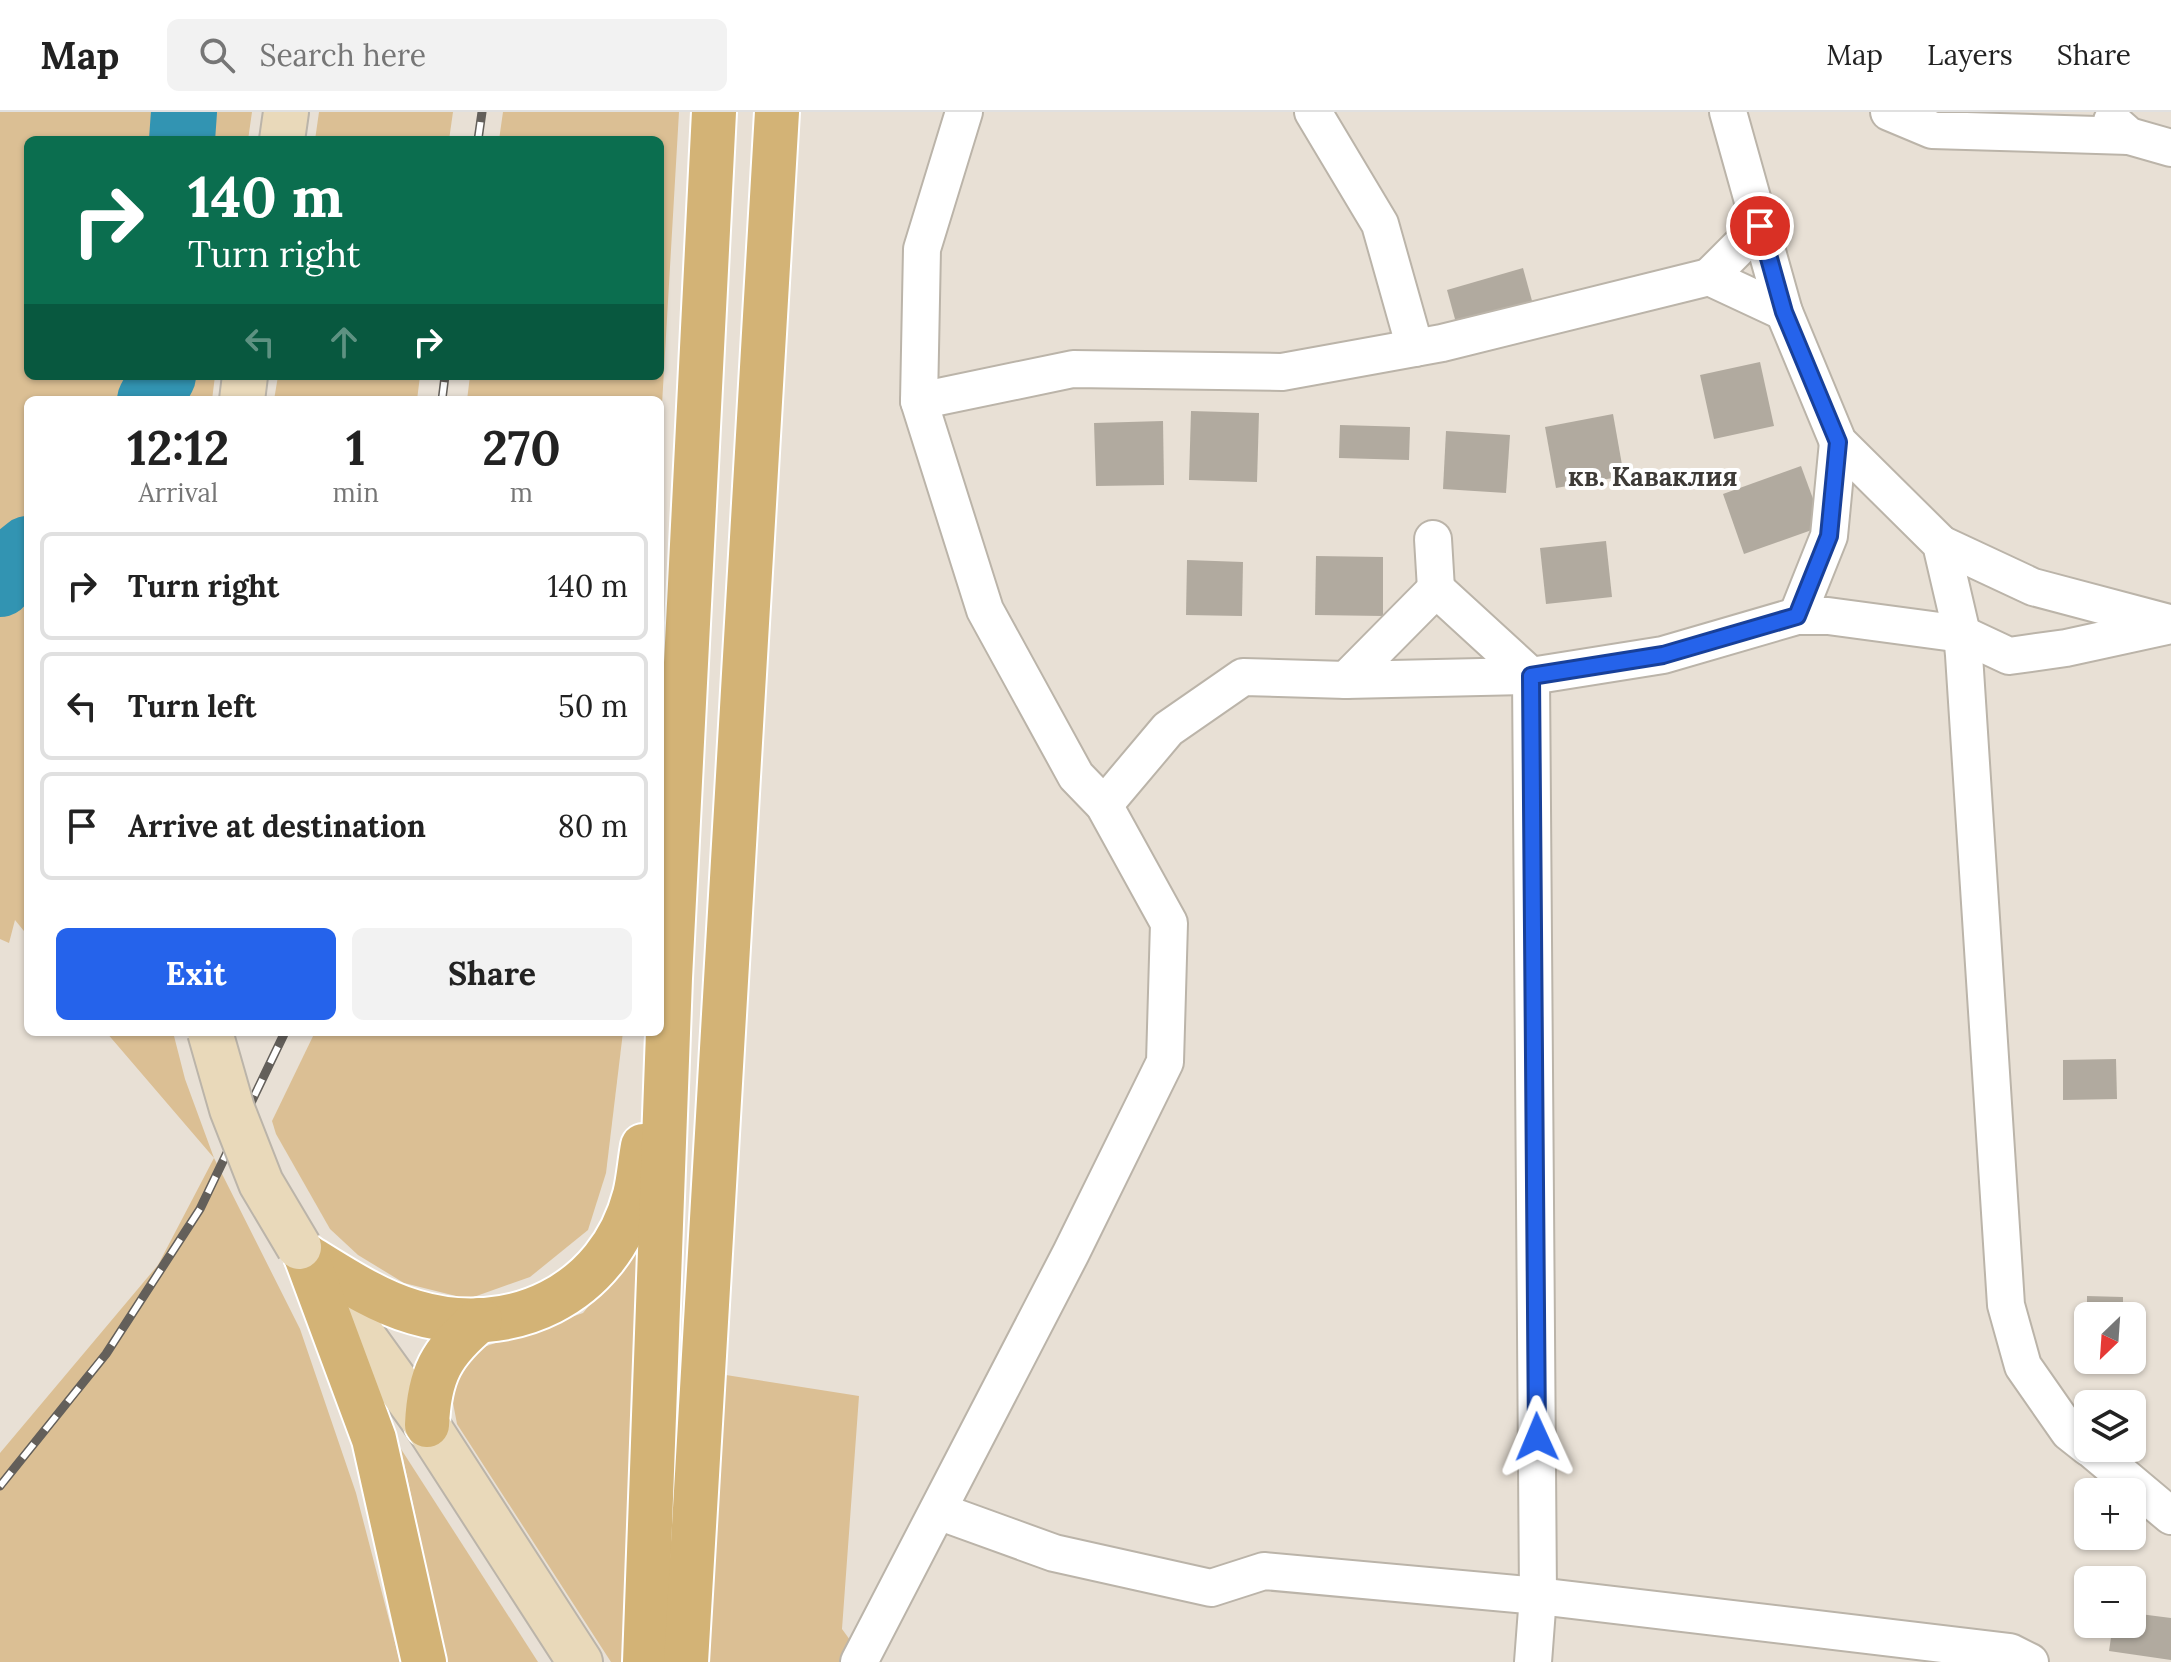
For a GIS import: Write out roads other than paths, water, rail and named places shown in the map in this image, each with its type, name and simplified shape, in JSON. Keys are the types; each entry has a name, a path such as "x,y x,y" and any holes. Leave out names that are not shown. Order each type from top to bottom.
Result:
{"main road":[{"path":"283,136 286,112"},
{"path":"645,1662 670,978 714,112"},
{"path":"686,1662 777,112"},
{"path":"664,1015 670,978"},
{"path":"211,1036 232,1109 261,1183 302,1251 427,1425 580,1662"},
{"path":"302,1251 374,1296 440,1319 510,1318 544,1307 574,1288 602,1261 619,1233 635,1196 661,1036"},
{"path":"302,1251 374,1439 424,1662"},
{"path":"427,1425 428,1394 438,1365 456,1339 480,1320"}],"street":[{"path":"859,1662 1071,1253 1165,1062 1169,923 1104,805 1076,776 985,610 919,401 922,249 964,112"},
{"path":"1313,112 1380,224 1415,348"},
{"path":"1728,112 1784,312 1838,442 1941,544 2033,587 2171,624"},
{"path":"1889,112 1932,130 2129,136 2171,148"},
{"path":"2102,112 2129,136"},
{"path":"919,401 1073,369 1282,372 1415,348 1709,277 1760,226"},
{"path":"1709,277 1784,312"},
{"path":"1797,616 1829,536 1838,442"},
{"path":"1433,539 1436,589 1531,676 1538,1596 1533,1662"},
{"path":"1941,544 1962,634 2006,1305 2023,1366 2074,1436"},
{"path":"1346,680 1436,589"},
{"path":"1104,805 1168,729 1243,677 1346,680 1531,676 1663,655 1797,616 1828,616 1962,634 2009,656 2066,648 2171,624"},
{"path":"2107,1462 2171,1516"},
{"path":"938,1511 1054,1553 1211,1588 1264,1571 1538,1596 2010,1652 2030,1662"}],"waterway":[{"path":"182,136 184,112"},
{"path":"152,396 161,380"},
{"path":"0,584 12,562 24,552"}],"railway":[{"path":"479,136 482,112"},
{"path":"442,396 444,380"},
{"path":"0,1486 106,1354 200,1209 283,1036"}],"district":[{"name":"кв. Каваклия","path":"1653,476"}]}
